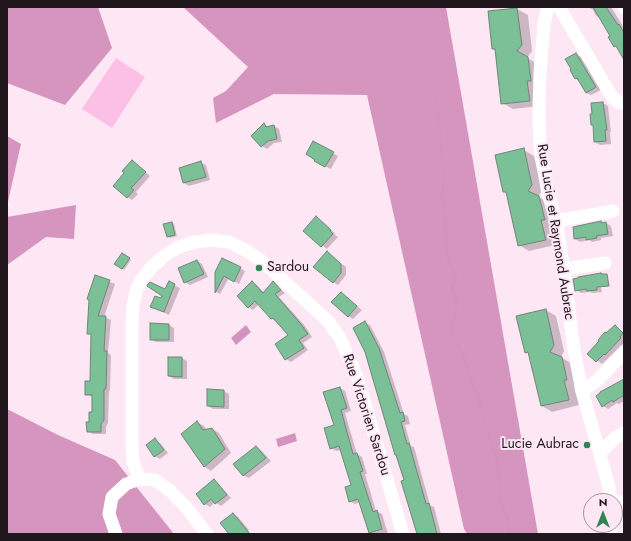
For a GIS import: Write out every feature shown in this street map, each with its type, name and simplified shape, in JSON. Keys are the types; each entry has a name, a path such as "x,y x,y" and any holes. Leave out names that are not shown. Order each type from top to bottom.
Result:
{"street":[{"name":"Rue Lucie et Raymond Aubrac","path":"548,7 544,24 540,66 540,148 548,192 556,221 564,269 574,350 582,391 600,453 609,493"},
{"path":"559,7 612,96 618,102 624,103"},
{"path":"556,221 613,211"},
{"name":"Rue Victorien Sardou","path":"140,479 134,462 132,444 132,323 136,291 141,280 151,268 164,256 177,248 194,242 212,240 230,242 263,262 329,322 340,338 357,377 402,534"},
{"path":"564,269 604,264"},
{"path":"582,391 598,380 624,352"},
{"path":"600,453 615,438 624,433"},
{"path":"116,534 109,514 112,497 126,484 140,479 155,480 169,490 185,506 207,534"}],"shaded area":[{"path":"7,7 98,7 112,48 65,105 7,83"},
{"path":"183,7 446,7 538,534 467,534 464,529 367,95 274,94 216,123 213,98 226,91 248,67"},
{"path":"116,58 145,77 112,128 82,109"},
{"path":"433,88 434,97 441,111 438,117 442,129 441,142 445,176 443,199 448,228 448,254 458,279 453,290 458,299 454,327 455,339 464,354 474,385 481,398 485,420 501,473 502,501 510,521 511,534 508,534 505,517 501,506 495,459 462,355 452,340 452,324 455,307 450,287 454,278 446,258 441,198 444,176 440,148 441,127 436,117 439,109 434,99"},
{"path":"7,136 21,144 7,206"},
{"path":"76,205 74,239 46,237 7,265 7,217"},
{"path":"246,325 251,332 236,345 231,338"},
{"path":"7,409 58,435 115,460 174,534 7,534"},
{"path":"295,433 297,441 278,447 276,439"}],"building":[{"path":"593,7 606,7 618,25 619,24 624,33 624,60 616,46 614,47 608,37 610,36"},
{"path":"517,8 522,45 517,51 528,57 531,81 527,81 530,101 501,104 495,49 492,49 488,11"},
{"path":"576,53 596,87 586,93 577,78 575,79 565,59"},
{"path":"603,102 607,130 605,130 606,141 594,142 593,125 591,125 590,114 592,114 591,103"},
{"path":"264,123 266,127 274,125 277,139 268,141 261,147 251,136"},
{"path":"313,141 334,152 325,167 314,161 315,160 306,154"},
{"path":"524,148 532,185 528,191 539,196 545,220 541,220 546,240 518,246 506,192 503,192 495,155"},
{"path":"132,160 146,172 131,188 134,190 127,198 113,186 124,173 122,171"},
{"path":"201,161 206,177 183,183 179,168"},
{"path":"316,216 331,230 330,231 333,234 321,247 303,231"},
{"path":"601,221 601,223 606,222 608,234 596,236 597,238 586,240 586,237 574,239 573,227"},
{"path":"172,222 175,235 167,237 163,224"},
{"path":"327,251 341,264 341,273 333,283 313,267"},
{"path":"122,253 130,258 122,269 114,264"},
{"path":"222,258 241,267 234,282 224,276 215,293 215,272"},
{"path":"197,260 204,274 184,283 178,268"},
{"path":"601,273 607,274 609,286 597,287 597,290 587,291 586,289 575,291 573,279"},
{"path":"95,275 110,280 98,316 106,316 104,351 107,351 106,389 104,389 104,420 101,424 101,432 87,432 86,422 89,422 89,412 92,412 92,395 85,395 85,381 90,381 91,334 87,334 89,300 87,299"},
{"path":"169,281 175,284 164,312 150,307 155,296 161,298 162,296 147,286 148,284 150,282 165,289"},
{"path":"252,281 263,293 273,281 281,290 275,294 308,334 299,340 304,348 285,360 275,344 288,335 255,301 248,308 237,296"},
{"path":"341,292 357,306 348,317 331,302"},
{"path":"546,309 554,345 550,352 562,357 567,380 564,380 569,400 541,406 528,352 525,353 516,316"},
{"path":"365,321 379,348 400,413 403,412 405,421 401,422 407,444 409,443 426,504 429,503 437,534 417,534 401,481 404,480 395,455 365,352 353,328"},
{"path":"150,323 169,324 169,340 150,340"},
{"path":"615,325 623,333 620,337 621,338 596,362 587,354 605,332 606,333"},
{"path":"168,357 182,357 182,377 168,376"},
{"path":"624,379 624,395 613,402 612,400 602,407 596,396 600,392"},
{"path":"340,387 347,408 341,410 353,454 357,453 363,471 360,472 373,512 377,510 382,529 369,533 358,499 349,502 345,487 351,485 339,446 330,449 324,428 334,425 323,392"},
{"path":"207,389 224,390 224,407 207,406"},
{"path":"197,421 203,430 212,428 225,449 204,467 181,434"},
{"path":"155,438 164,450 154,457 146,445"},
{"path":"256,446 266,458 243,476 233,464"},
{"path":"214,479 227,495 215,504 211,499 204,505 196,494"},
{"path":"233,513 250,534 229,534 220,523"}],"place":[{"name":"Sardou","path":"259,268"},
{"name":"Lucie Aubrac","path":"587,445"}]}
